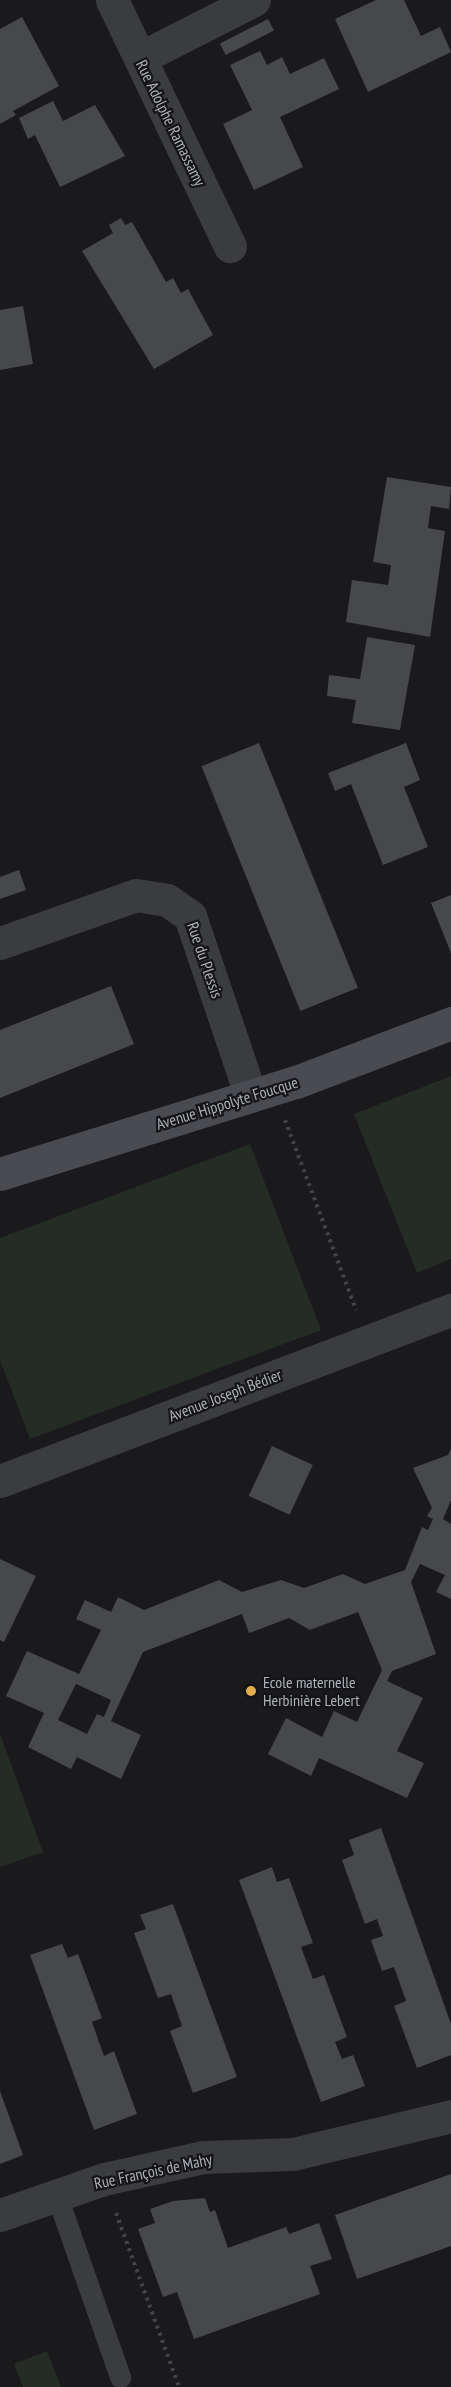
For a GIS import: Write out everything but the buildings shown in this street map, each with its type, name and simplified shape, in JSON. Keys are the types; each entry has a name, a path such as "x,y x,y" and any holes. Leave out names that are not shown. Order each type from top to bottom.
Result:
{"street":[{"name":"Rue Adolphe Ramassamy","path":"112,0 230,246"},
{"path":"140,58 254,0"},
{"name":"Rue du Plessis","path":"0,943 136,895 167,900 190,916 262,1092"},
{"name":"Avenue Hippolyte Foucque","path":"0,1174 262,1092 451,1023"},
{"name":"Avenue Joseph Bédier","path":"0,1481 451,1310"},
{"name":"Rue François de Mahy","path":"0,2215 104,2179 203,2157 293,2154 451,2116"}],"lane":[{"path":"57,2196 120,2377"}],"path":[{"path":"262,1092 367,1342"},
{"path":"104,2179 179,2387"}],"shaded area":[{"path":"451,1076 451,1259 417,1273 354,1114"},
{"path":"250,1144 321,1330 30,1439 0,1360 0,1238"},
{"path":"0,1734 43,1852 0,1867"},
{"path":"47,2351 61,2387 23,2387 14,2364"}],"place":[{"name":"Ecole maternelle Herbinière Lebert","path":"251,1691"}]}
